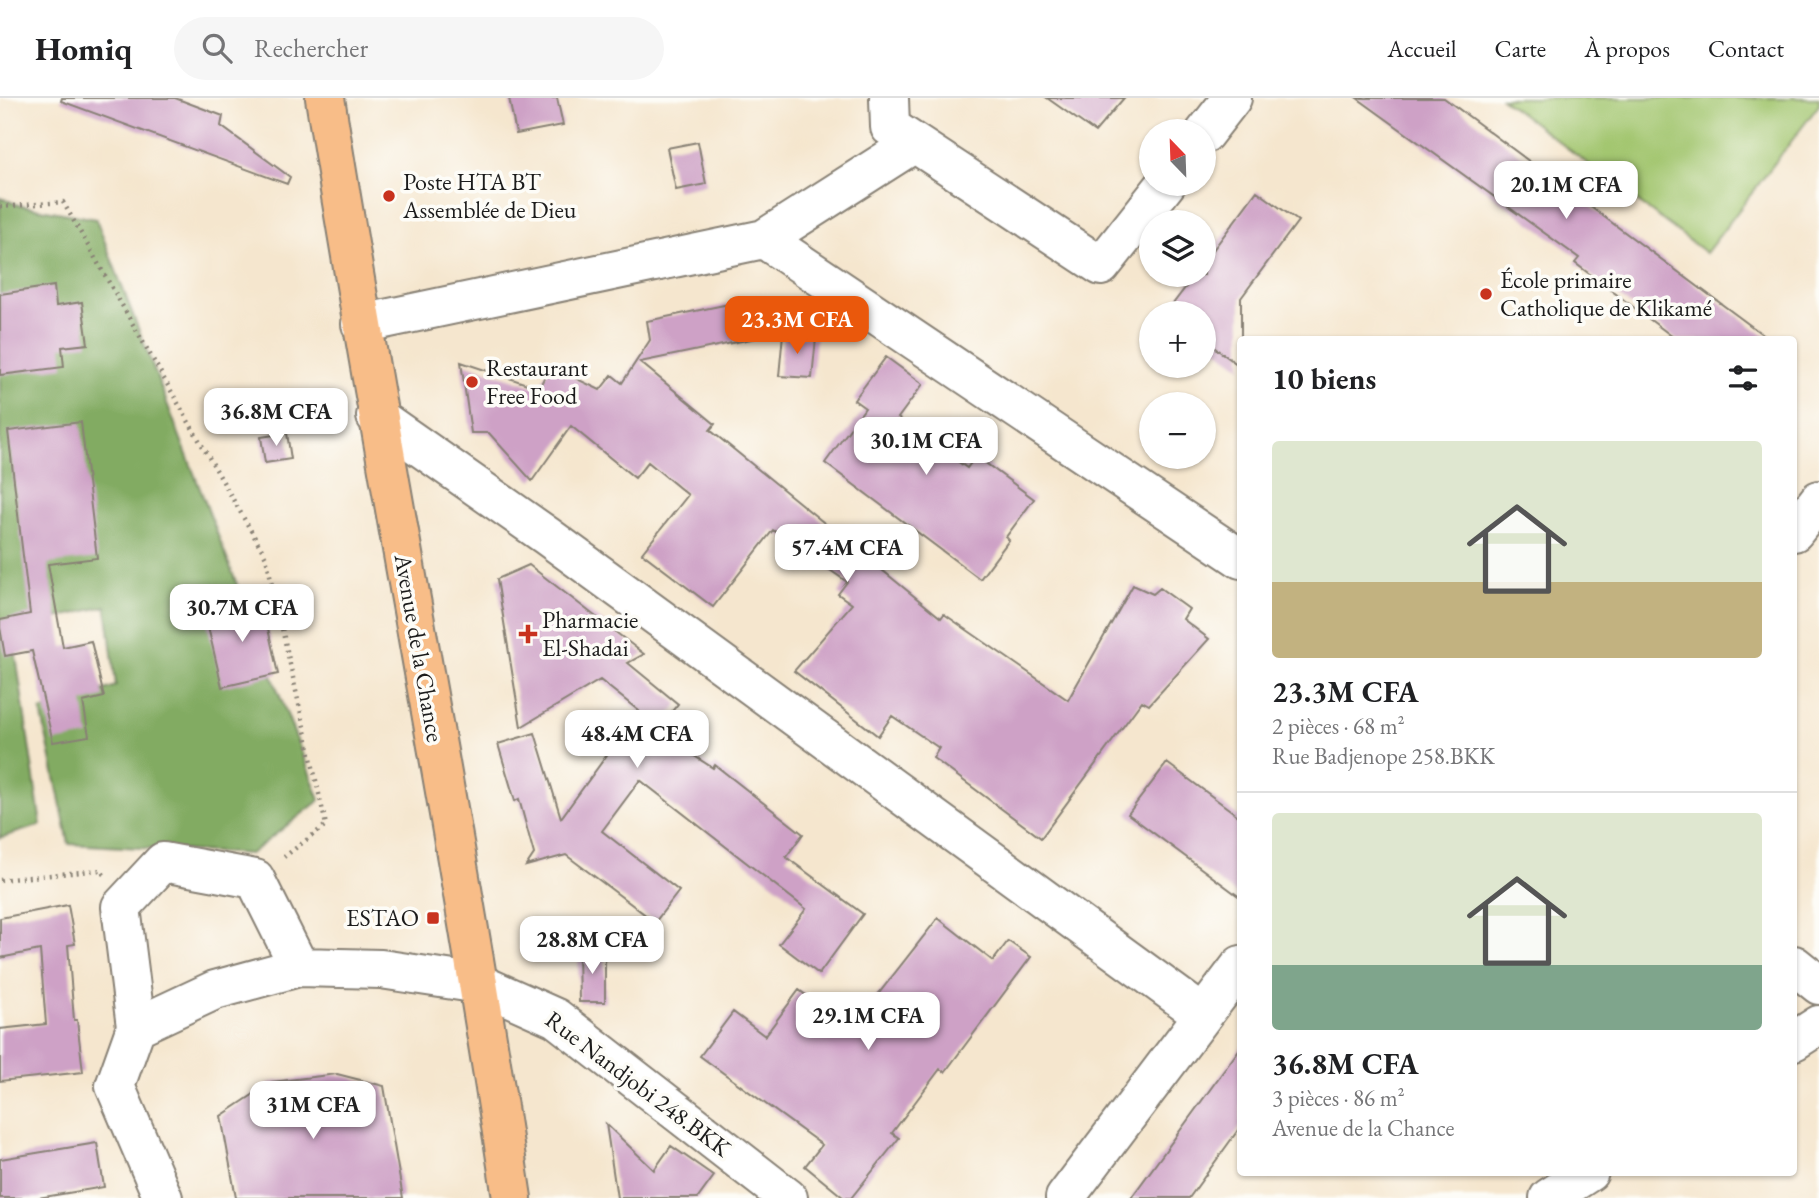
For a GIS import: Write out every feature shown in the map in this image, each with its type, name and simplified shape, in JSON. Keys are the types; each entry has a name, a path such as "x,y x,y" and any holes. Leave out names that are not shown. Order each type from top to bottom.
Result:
{"main road":[{"name":"Avenue de la Chance","path":"325,98 376,416 480,984 512,1198"}],"street":[{"path":"889,98 890,127 1101,266 1156,196"},
{"path":"1216,119 1232,98"},
{"path":"360,324 764,239 912,144"},
{"path":"764,239 1237,556"},
{"path":"376,416 547,536 1202,1014"},
{"path":"1797,528 1819,500"},
{"path":"163,1198 115,1086 136,1027 121,906 163,862 256,879 299,967"},
{"name":"Rue Nandjobi 248.BKK","path":"136,1027 215,990 299,967 381,969 480,984 556,1018 788,1198"},
{"path":"1797,967 1819,985"},
{"path":"1065,1198 1237,970"},
{"path":"1797,1039 1819,1025"},
{"path":"1549,1198 1583,1176"}],"path":[{"path":"0,207 63,202 266,557 326,825 256,879"},
{"path":"0,880 101,870 121,906"}],"green space":[{"path":"1501,98 1819,98 1819,105 1706,253"},
{"path":"0,197 18,205 96,219 320,800 250,854 69,844 41,711 116,686 106,606 12,629 41,825 0,838"}],"building":[{"path":"62,98 175,98 223,116 221,126 290,177 287,184 61,101"},
{"path":"509,98 557,98 563,125 516,134"},
{"path":"1047,98 1124,98 1095,132"},
{"path":"1357,98 1444,98 1765,336 1672,336 1575,263 1579,258"},
{"path":"698,142 706,184 676,190 667,148"},
{"path":"1257,191 1298,221 1241,298 1241,336 1237,336 1237,364 1216,349 1216,301 1175,301 1186,287 1216,287 1216,246"},
{"path":"54,286 56,306 82,302 88,344 62,347 64,367 0,375 0,294"},
{"path":"753,299 761,337 640,362 715,424 710,430 941,618 944,614 1068,700 1133,585 1153,594 1160,588 1189,609 1183,619 1209,639 1149,705 1142,701 1041,838 933,758 939,748 892,716 878,736 794,671 852,604 838,594 847,582 773,530 713,607 642,553 688,495 648,462 635,478 571,426 532,481 489,433 471,433 461,362 539,388 550,366 600,390 612,375 622,383 650,340 647,321"},
{"path":"783,334 816,338 812,378 779,376"},
{"path":"886,357 923,384 898,418 967,468 976,456 1034,499 1006,537 1009,540 980,579 825,463 865,408 854,400"},
{"path":"81,422 97,558 48,564 63,647 91,641 104,697 83,702 89,736 53,742 32,651 5,656 0,628 0,620 30,614 8,431"},
{"path":"287,433 291,459 265,463 261,437"},
{"path":"529,565 644,654 628,663 678,704 656,731 713,768 715,765 803,834 786,857 863,914 819,974 779,944 806,909 640,780 602,831 679,891 655,922 566,855 526,866 534,854 519,799 515,801 498,744 535,733 561,818 639,711 600,680 521,727 497,579"},
{"path":"262,601 278,674 222,687 205,614"},
{"path":"1167,763 1237,815 1237,895 1128,814"},
{"path":"68,905 75,944 68,945 74,1020 77,1020 83,1072 0,1081 0,1029 46,1024 40,950 0,958 0,918"},
{"path":"938,918 993,961 1008,941 1031,957 945,1072 940,1069 892,1133 899,1138 851,1198 844,1198 805,1166 822,1145 700,1056 733,1012 765,1036 799,990 851,1029"},
{"path":"578,951 605,951 605,1002 579,1002"},
{"path":"1237,1052 1237,1132 1189,1198 1131,1198"},
{"path":"337,1074 384,1086 403,1198 236,1198 221,1116 272,1082"},
{"path":"606,1124 654,1170 671,1146 714,1176 698,1198 617,1198"},
{"path":"97,1143 104,1187 38,1198 0,1198 0,1159"}],"place":[{"name":"Poste HTA BT Assemblée de Dieu","path":"389,196"},
{"name":"École primaire Catholique de Klikamé","path":"1486,294"},
{"name":"Restaurant Free Food","path":"472,382"},
{"name":"Pharmacie El-Shadai","path":"528,634"},
{"name":"ESTAO","path":"433,918"}]}
